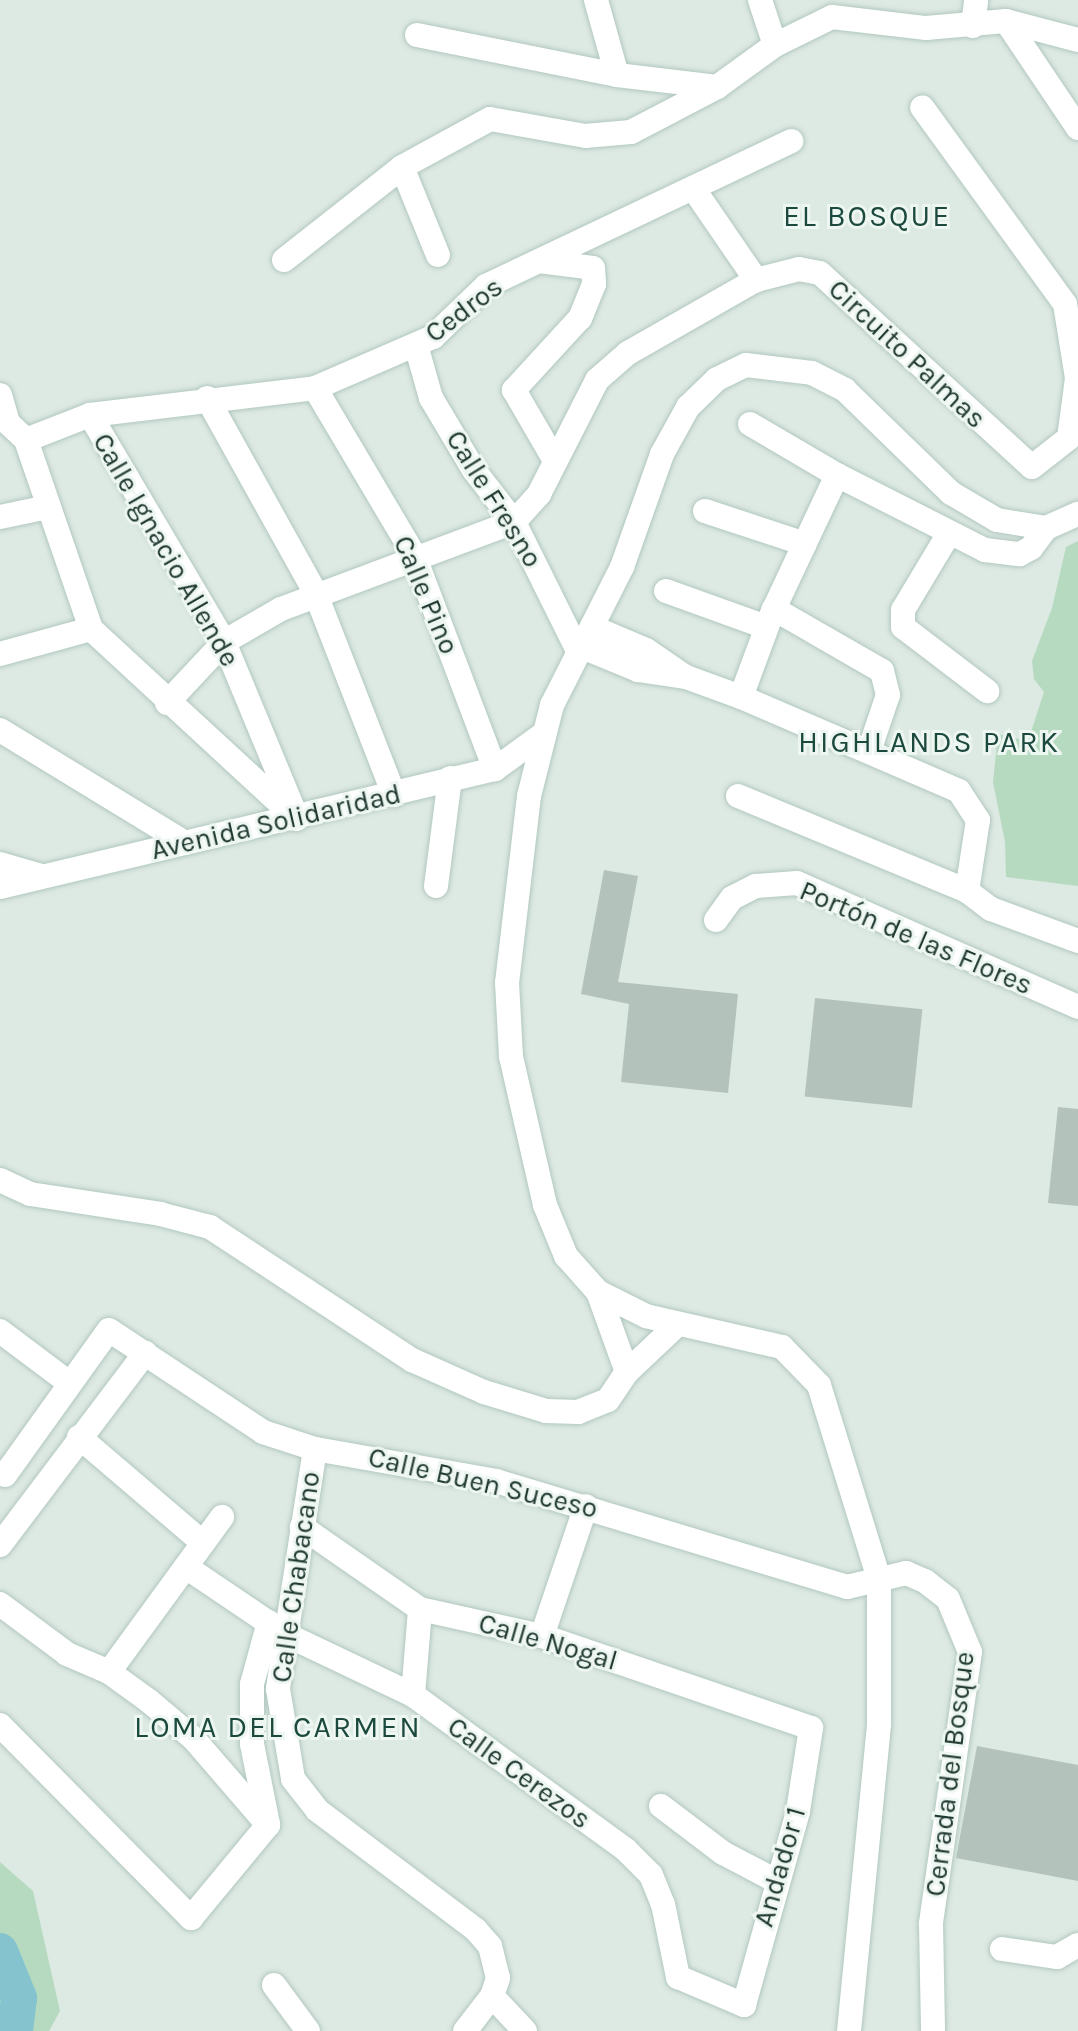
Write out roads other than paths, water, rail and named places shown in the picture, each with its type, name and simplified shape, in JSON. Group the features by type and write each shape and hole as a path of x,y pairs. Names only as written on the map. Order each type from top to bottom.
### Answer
{"street":[{"path":"596,0 617,75"},
{"path":"760,0 775,45"},
{"path":"973,26 976,0"},
{"path":"284,260 402,167 490,119 585,136 631,132 717,87 830,9 926,28 1006,21 1078,40"},
{"path":"1006,21 1078,128"},
{"path":"417,35 617,75 717,87"},
{"name":"Circuito Palmas","path":"514,522 539,494 554,459 597,380 628,353 756,280 799,269 820,273 1032,467 1069,438 1077,378 1065,304 922,107"},
{"name":"Cedros","path":"26,440 90,415 207,398 315,388 433,337 486,286 791,141"},
{"path":"402,167 438,255"},
{"path":"693,188 756,280"},
{"path":"539,261 593,268 594,284 580,318 514,390 554,459"},
{"name":"Calle Fresno","path":"416,345 431,398 474,470 514,522 584,642"},
{"path":"627,1372 598,1292 566,1256 545,1205 511,1056 507,983 529,796 542,735 622,567 662,454 688,407 717,379 746,365 812,373 845,390 951,493 997,520 1046,528"},
{"name":"Calle Pino","path":"315,388 414,555 495,769"},
{"path":"0,395 8,423 26,440 91,629 167,703 297,819"},
{"path":"207,398 315,592 394,795"},
{"name":"Calle Ignacio Allende","path":"90,415 224,642 297,819"},
{"path":"750,424 948,535 985,550 1020,554 1046,528 1078,514"},
{"path":"741,697 770,618 837,475"},
{"path":"0,517 48,507"},
{"path":"705,511 805,544"},
{"path":"167,703 224,642 315,592 514,522"},
{"path":"948,535 903,610 903,627 987,691"},
{"path":"666,591 770,618 882,671 888,695 869,751"},
{"path":"1,656 91,629"},
{"path":"584,642 638,670 686,677 741,697 959,791 971,803 978,820 967,891"},
{"path":"0,730 185,843"},
{"name":"Avenida Solidaridad","path":"0,887 297,819 495,769 542,735"},
{"path":"436,886 450,778"},
{"path":"738,796 967,891 991,909 1078,941"},
{"path":"0,864 43,877"},
{"name":"Portón de las Flores","path":"716,920 732,898 756,886 797,883 1078,1007"},
{"path":"0,1180 30,1194 160,1214 210,1227 412,1360 484,1392 546,1411 578,1412 608,1400 627,1372 678,1324"},
{"path":"598,1292 646,1316 782,1347 819,1385 879,1579 879,1723 849,2031"},
{"name":"Calle Buen Suceso","path":"68,1382 109,1330 263,1432 315,1449 496,1481 847,1587 879,1579"},
{"path":"0,1331 68,1382 2,1473 36,1494"},
{"path":"0,1545 145,1353"},
{"path":"79,1437 203,1543"},
{"name":"Calle Chabacano","path":"315,1449 302,1527 278,1629 278,1689 293,1779 317,1810 476,1930 496,1961 492,1996"},
{"path":"542,1636 586,1506"},
{"path":"109,1672 222,1517"},
{"name":"Calle Nogal","path":"302,1527 420,1609 542,1636 811,1728"},
{"name":"Calle Cerezos","path":"186,1567 278,1629 413,1695 626,1850 651,1875 678,1977 744,2005"},
{"name":"Cerrada del Bosque","path":"879,1579 906,1573 948,1599 970,1652 931,1924 933,2031"},
{"path":"0,1604 67,1654 109,1672 193,1738 268,1825"},
{"path":"413,1695 420,1609"},
{"path":"268,1825 252,1744 252,1684 278,1629"},
{"path":"0,1725 191,1918 268,1825"},
{"name":"Andador 1","path":"744,2005 776,1881 798,1811 811,1728"},
{"path":"661,1806 723,1853 776,1881"},
{"path":"1002,1949 1057,1957 1078,1945"},
{"path":"274,1985 298,2028"},
{"path":"465,2031 492,1996 525,2031"}],"waterway":[{"path":"0,1951 19,1998 15,2031"}],"district":[{"name":"EL BOSQUE","path":"867,216"},
{"name":"HIGHLANDS PARK","path":"929,742"},
{"name":"LOMA DEL CARMEN","path":"278,1727"}]}
